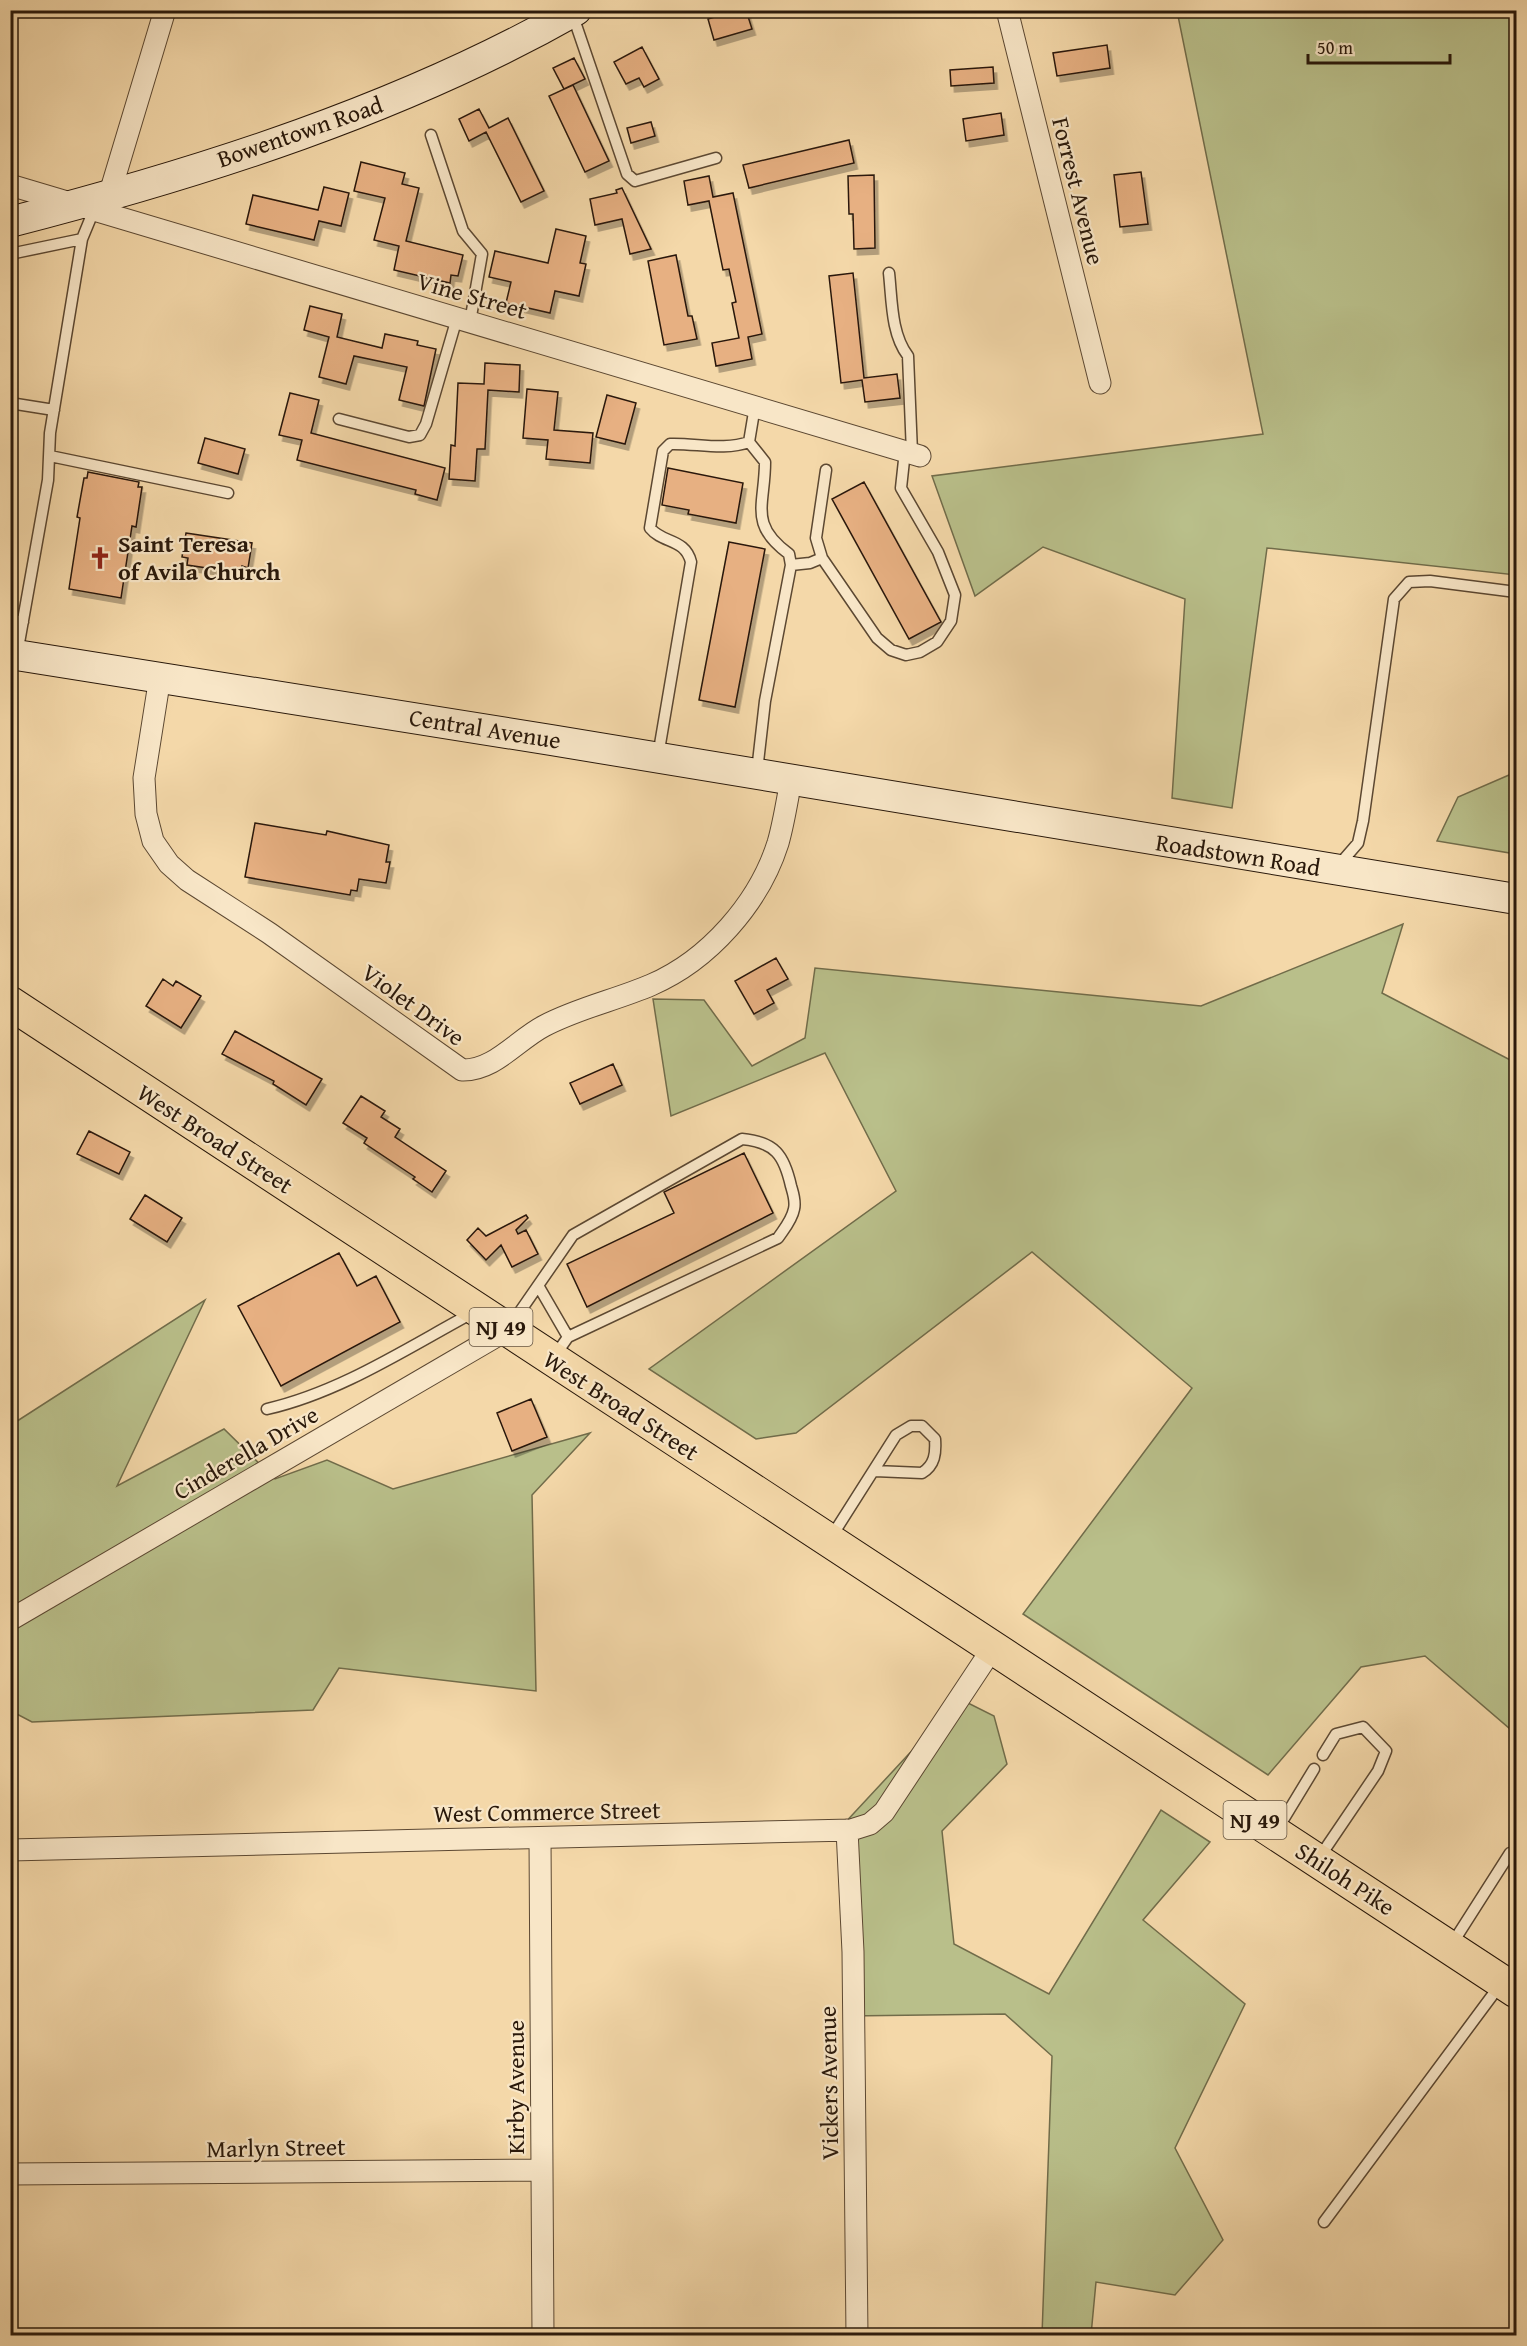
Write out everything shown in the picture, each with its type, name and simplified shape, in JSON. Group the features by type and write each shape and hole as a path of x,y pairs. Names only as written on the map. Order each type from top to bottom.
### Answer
{"highway":[{"name":"West Broad Street","path":"10,1003 507,1330 560,1348 829,1541 992,1649"},
{"name":"Shiloh Pike","path":"992,1649 1509,1987"}],"main road":[{"name":"Bowentown Road","path":"10,222 93,204 417,91 574,12"},
{"name":"Central Avenue","path":"14,654 959,808"},
{"name":"Roadstown Road","path":"959,808 1516,899"}],"street":[{"path":"93,204 165,10"},
{"name":"Forrest Avenue","path":"1006,10 1100,383"},
{"name":"Vine Street","path":"10,185 93,204 463,320 912,453"},
{"name":"Violet Drive","path":"160,677 144,778 146,813 153,841 169,864 187,880 269,933 462,1070 475,1071 486,1066 543,1026 651,985 674,972 715,942 734,921 767,869 777,844 791,780"},
{"name":"Cinderella Drive","path":"10,1620 507,1330"},
{"name":"West Commerce Street","path":"10,1850 847,1830 870,1824 884,1812 992,1649"},
{"name":"Vickers Avenue","path":"847,1830 853,1952 857,2336"},
{"name":"Kirby Avenue","path":"540,1838 543,2336"},
{"name":"Marlyn Street","path":"10,2174 542,2170"}],"lane":[{"path":"574,12 627,174 635,181 716,158"},
{"path":"339,419 409,437 420,435 463,320 482,254 463,231 431,135"},
{"path":"14,654 23,622 48,480 54,410 82,239 93,204"},
{"path":"10,254 82,239"},
{"path":"826,470 816,538 822,558 877,638 891,650 906,655 920,652 937,642 951,621 956,595 938,552 902,488 912,453 908,356 900,346 896,332 889,273"},
{"path":"10,402 54,410"},
{"path":"748,442 755,406"},
{"path":"748,442 765,462 760,516 766,532 789,554 791,565 765,701 756,774"},
{"path":"658,758 691,562 689,554 678,542 657,536 650,528 663,451 670,444 694,443 734,447 748,442"},
{"path":"50,456 228,493"},
{"path":"791,565 810,563 822,558"},
{"path":"1334,871 1358,843 1363,821 1394,599 1409,582 1430,581 1516,592"},
{"path":"10,620 23,622"},
{"path":"507,1330 573,1235 742,1139 762,1141 778,1153 786,1166 795,1207 792,1217 778,1238 560,1348 539,1287"},
{"path":"267,1410 299,1402 338,1385 477,1310"},
{"path":"829,1541 875,1471 887,1447 902,1430 922,1426 935,1439 936,1453 928,1469 922,1473 875,1471"},
{"path":"1318,1861 1378,1771 1386,1751 1363,1727 1336,1734 1323,1755"},
{"path":"1276,1833 1314,1769"},
{"path":"1450,1948 1510,1853"},
{"path":"1324,2222 1509,1987"}],"green space":[{"path":"1177,11 1516,11 1516,575 1267,548 1232,808 1172,798 1185,599 1043,547 975,596 932,476 1263,434"},
{"path":"1516,772 1516,854 1437,841 1458,797"},
{"path":"1403,924 1382,993 1516,1063 1516,1734 1425,1656 1361,1667 1268,1775 1023,1614 1192,1388 1032,1252 796,1433 756,1439 649,1369 896,1191 825,1053 671,1116 653,999 704,1000 752,1066 805,1038 815,968 1201,1006"},
{"path":"205,1300 117,1486 224,1429 275,1479 327,1460 393,1489 590,1433 532,1495 536,1691 339,1668 313,1710 32,1722 11,1711 11,1425"},
{"path":"960,1699 994,1716 1007,1764 942,1831 954,1944 1049,1994 1161,1810 1210,1842 1143,1920 1245,2004 1175,2148 1223,2240 1175,2295 1096,2282 1091,2335 1042,2335 1052,2056 1005,2014 847,2016 841,1827"}],"building":[{"path":"738,10 746,10 752,29 714,40 708,19"},
{"path":"1107,45 1110,68 1057,76 1053,53"},
{"path":"642,47 659,79 644,87 639,78 626,84 614,62"},
{"path":"574,58 585,79 564,89 553,68"},
{"path":"993,67 994,83 951,86 950,70"},
{"path":"573,85 609,161 585,172 549,96"},
{"path":"479,109 489,128 508,118 544,191 521,202 486,132 469,141 459,119"},
{"path":"1001,113 1004,135 966,141 963,119"},
{"path":"651,122 655,136 631,143 627,128"},
{"path":"849,140 854,163 749,188 743,165"},
{"path":"361,162 405,173 402,184 419,188 406,241 463,255 458,276 451,275 450,283 394,270 399,246 374,240 385,198 354,191"},
{"path":"1141,172 1148,224 1120,227 1114,175"},
{"path":"874,175 875,248 854,249 853,214 849,214 848,176"},
{"path":"709,176 713,197 733,193 762,334 748,337 752,359 716,366 712,343 739,338 732,303 736,302 729,269 723,270 709,201 688,205 684,181"},
{"path":"324,187 349,193 341,226 319,221 314,240 246,224 253,195 318,210"},
{"path":"622,188 651,249 630,254 622,219 595,225 590,199 617,193 616,190"},
{"path":"556,229 586,236 580,263 586,264 579,296 555,291 550,313 506,303 511,282 489,277 495,251 548,263"},
{"path":"676,255 688,316 692,316 697,339 664,345 648,261"},
{"path":"853,273 864,378 897,374 900,398 865,402 862,380 841,383 829,276"},
{"path":"310,306 342,314 337,337 382,348 385,334 418,341 417,345 436,349 424,406 399,400 407,367 354,356 346,384 319,377 329,337 304,330"},
{"path":"485,363 520,365 519,392 488,390 485,449 477,449 475,481 449,479 451,445 455,446 458,383 484,384"},
{"path":"527,389 558,392 554,430 593,433 590,463 546,459 548,440 523,438"},
{"path":"290,393 319,400 311,433 445,468 437,500 415,494 416,490 297,460 302,440 279,435"},
{"path":"607,395 636,403 625,444 596,437"},
{"path":"205,438 245,449 238,474 198,463"},
{"path":"668,468 743,483 736,523 688,514 689,510 662,505"},
{"name":"Saint Teresa of Avila Church","path":"88,472 139,482 138,487 142,487 136,527 132,526 121,598 69,589 80,518 77,517 84,478 87,478"},
{"path":"864,482 941,622 909,639 832,499"},
{"path":"186,533 252,543 248,568 242,566 241,573 187,565 188,558 182,557"},
{"path":"729,542 765,549 735,707 699,700"},
{"path":"255,823 326,835 327,831 389,845 386,862 390,862 386,883 359,879 357,891 351,890 350,895 245,877"},
{"path":"776,958 788,979 767,990 774,1003 754,1014 735,981"},
{"path":"163,979 173,986 176,981 201,996 181,1028 146,1006"},
{"path":"235,1031 322,1079 306,1105 273,1084 274,1081 222,1054"},
{"path":"613,1064 622,1085 580,1104 570,1083"},
{"path":"361,1096 385,1111 381,1117 400,1129 395,1137 446,1171 432,1192 413,1179 415,1177 364,1143 367,1138 343,1123"},
{"path":"89,1131 130,1152 119,1174 77,1154"},
{"path":"744,1153 773,1213 587,1307 567,1264 674,1213 664,1192"},
{"path":"145,1195 182,1218 167,1242 130,1219"},
{"path":"526,1215 528,1218 516,1230 518,1234 526,1230 538,1254 512,1267 501,1245 486,1260 467,1240 478,1228 486,1236"},
{"path":"339,1253 357,1286 376,1276 400,1322 281,1386 238,1306"},
{"path":"531,1399 547,1437 512,1451 497,1413"}],"place":[{"name":"Saint Teresa of Avila Church","path":"100,558"}]}
